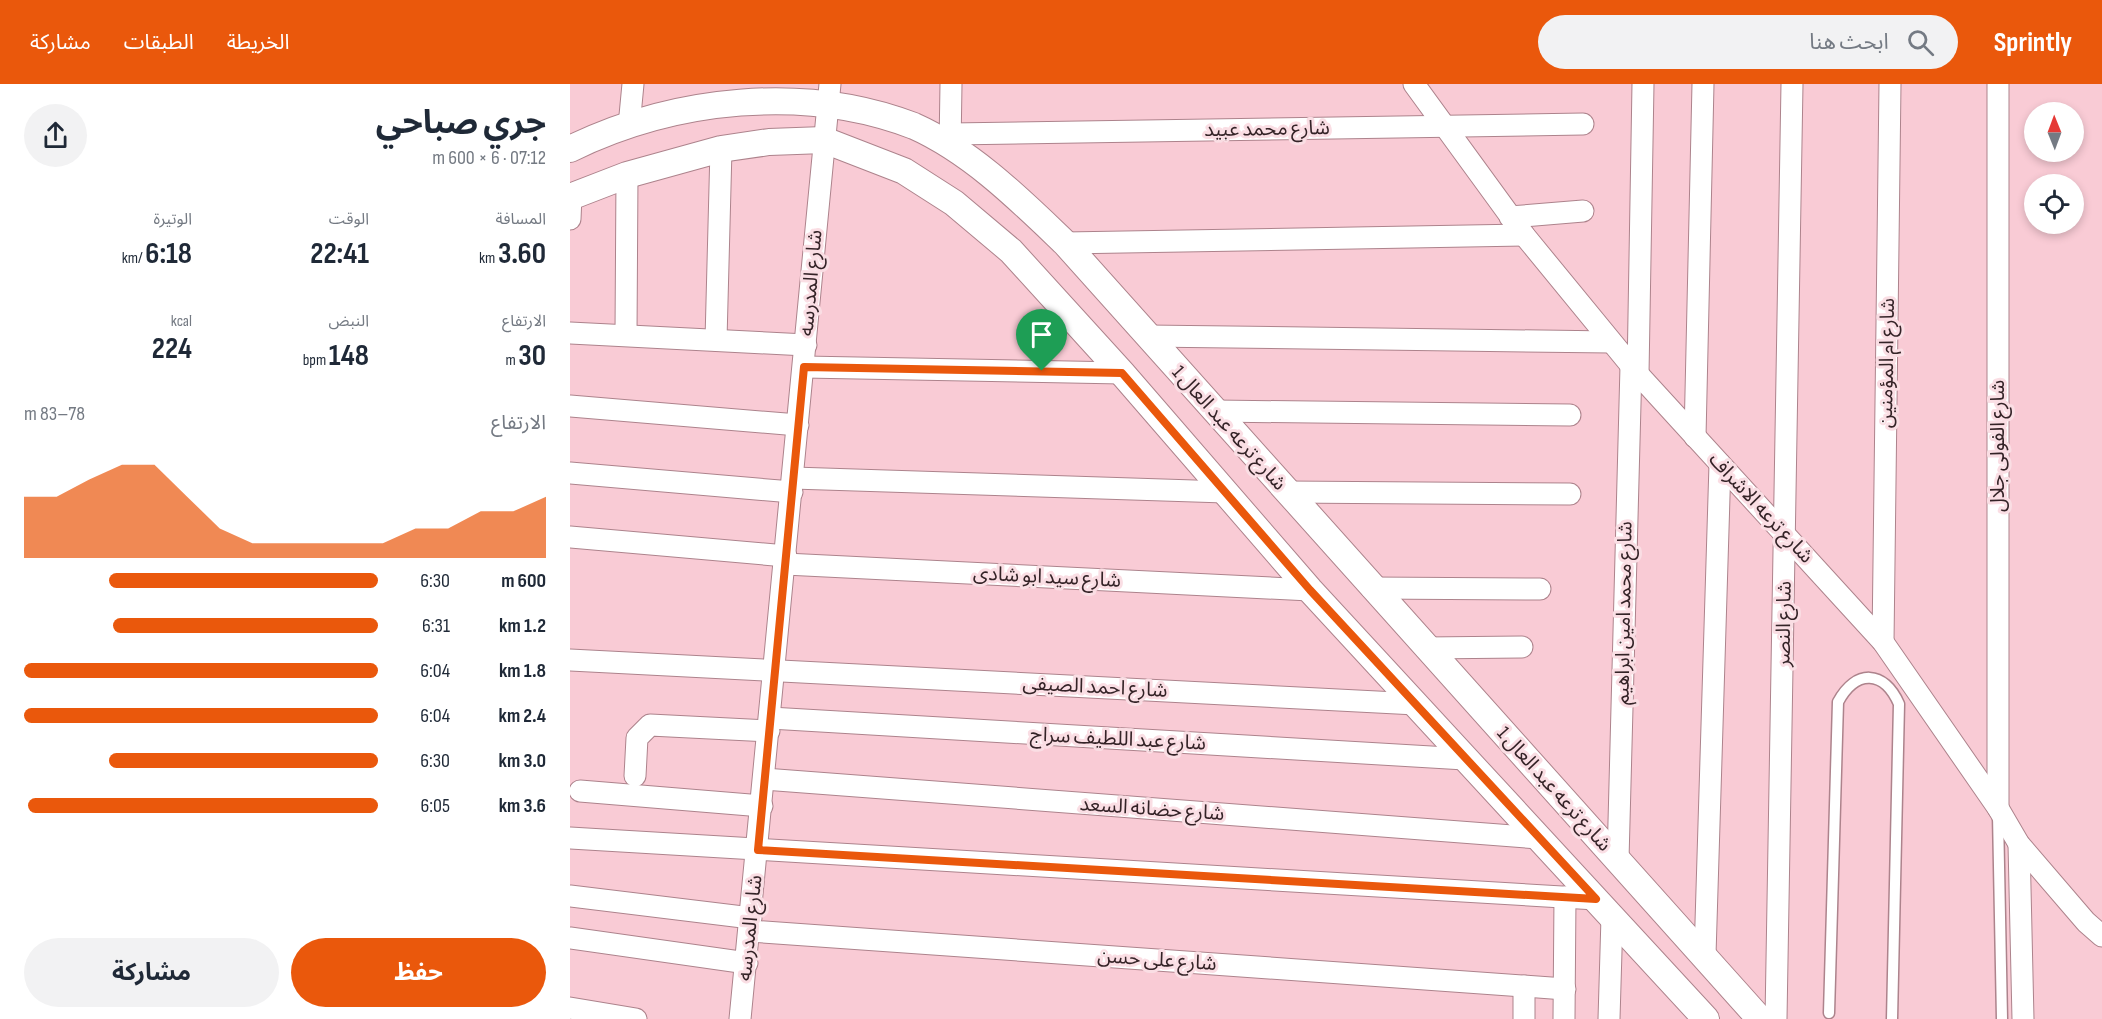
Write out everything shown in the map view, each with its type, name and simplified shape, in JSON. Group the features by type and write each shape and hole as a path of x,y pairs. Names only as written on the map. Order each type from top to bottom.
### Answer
{"street":[{"path":"628,126 633,84"},
{"path":"951,84 951,141"},
{"name":"شارع ترعه الاشراف","path":"1414,84 1442,126 1510,217 1634,370 1883,642 1998,808 2019,844 2086,922 2102,936"},
{"name":"شارع محمد امين ابراهيم","path":"1618,860 1643,84"},
{"path":"1695,437 1703,84"},
{"name":"شارع النصر","path":"1776,1019 1792,84"},
{"name":"شارع ام المؤمنين","path":"1883,642 1890,84"},
{"name":"شارع الفولى جلال","path":"1998,84 1998,808"},
{"name":"شارع ترعه عبد العال 1","path":"570,150 668,112 729,101 829,92 951,141 1065,243 1371,588 1705,955 1749,1015"},
{"name":"شارع المدرسه","path":"740,1019 751,925 829,92"},
{"name":"شارع محمد عبيد","path":"951,141 1583,124"},
{"path":"570,204 627,175 721,149 769,142 824,140 904,171 954,203 1011,251 1122,373 1310,590 1702,1017"},
{"path":"716,340 721,149"},
{"path":"626,335 627,175"},
{"path":"1510,217 1583,211"},
{"path":"1065,243 1524,235"},
{"path":"570,333 806,345"},
{"path":"1147,336 1611,342"},
{"path":"804,367 1122,373"},
{"path":"570,406 798,425"},
{"path":"1215,411 1570,415"},
{"path":"1705,955 1720,464"},
{"path":"570,473 792,485 1225,492"},
{"path":"1286,492 1570,495"},
{"name":"شارع سيد ابو شادى","path":"570,537 785,560 1310,590"},
{"path":"1371,588 1540,589"},
{"path":"1425,648 1522,647"},
{"name":"شارع احمد الصيفى","path":"570,660 1416,704"},
{"name":"شارع عبد اللطيف سراج","path":"635,776 637,738 650,725 770,724 1465,759"},
{"name":"شارع حضانه السعد","path":"764,779 1539,838"},
{"path":"580,791 762,806"},
{"path":"570,838 1565,897 1604,908"},
{"path":"2019,844 2023,1019"},
{"name":"شارع على حسن","path":"570,896 751,925 1565,989"},
{"path":"1564,1019 1565,897"},
{"path":"1604,908 1609,1019"},
{"path":"570,938 747,963"},
{"path":"1524,986 1524,1019"},
{"path":"570,1008 636,1019"}],"lane":[{"path":"1829,1013 1838,702 1846,687 1861,678 1878,679 1892,689 1899,704 1892,1019"},
{"path":"1998,808 2002,1019"}],"route":[{"path":"804,367 1042,371 1122,373 1310,590 1596,899 758,850 804,367"}]}
